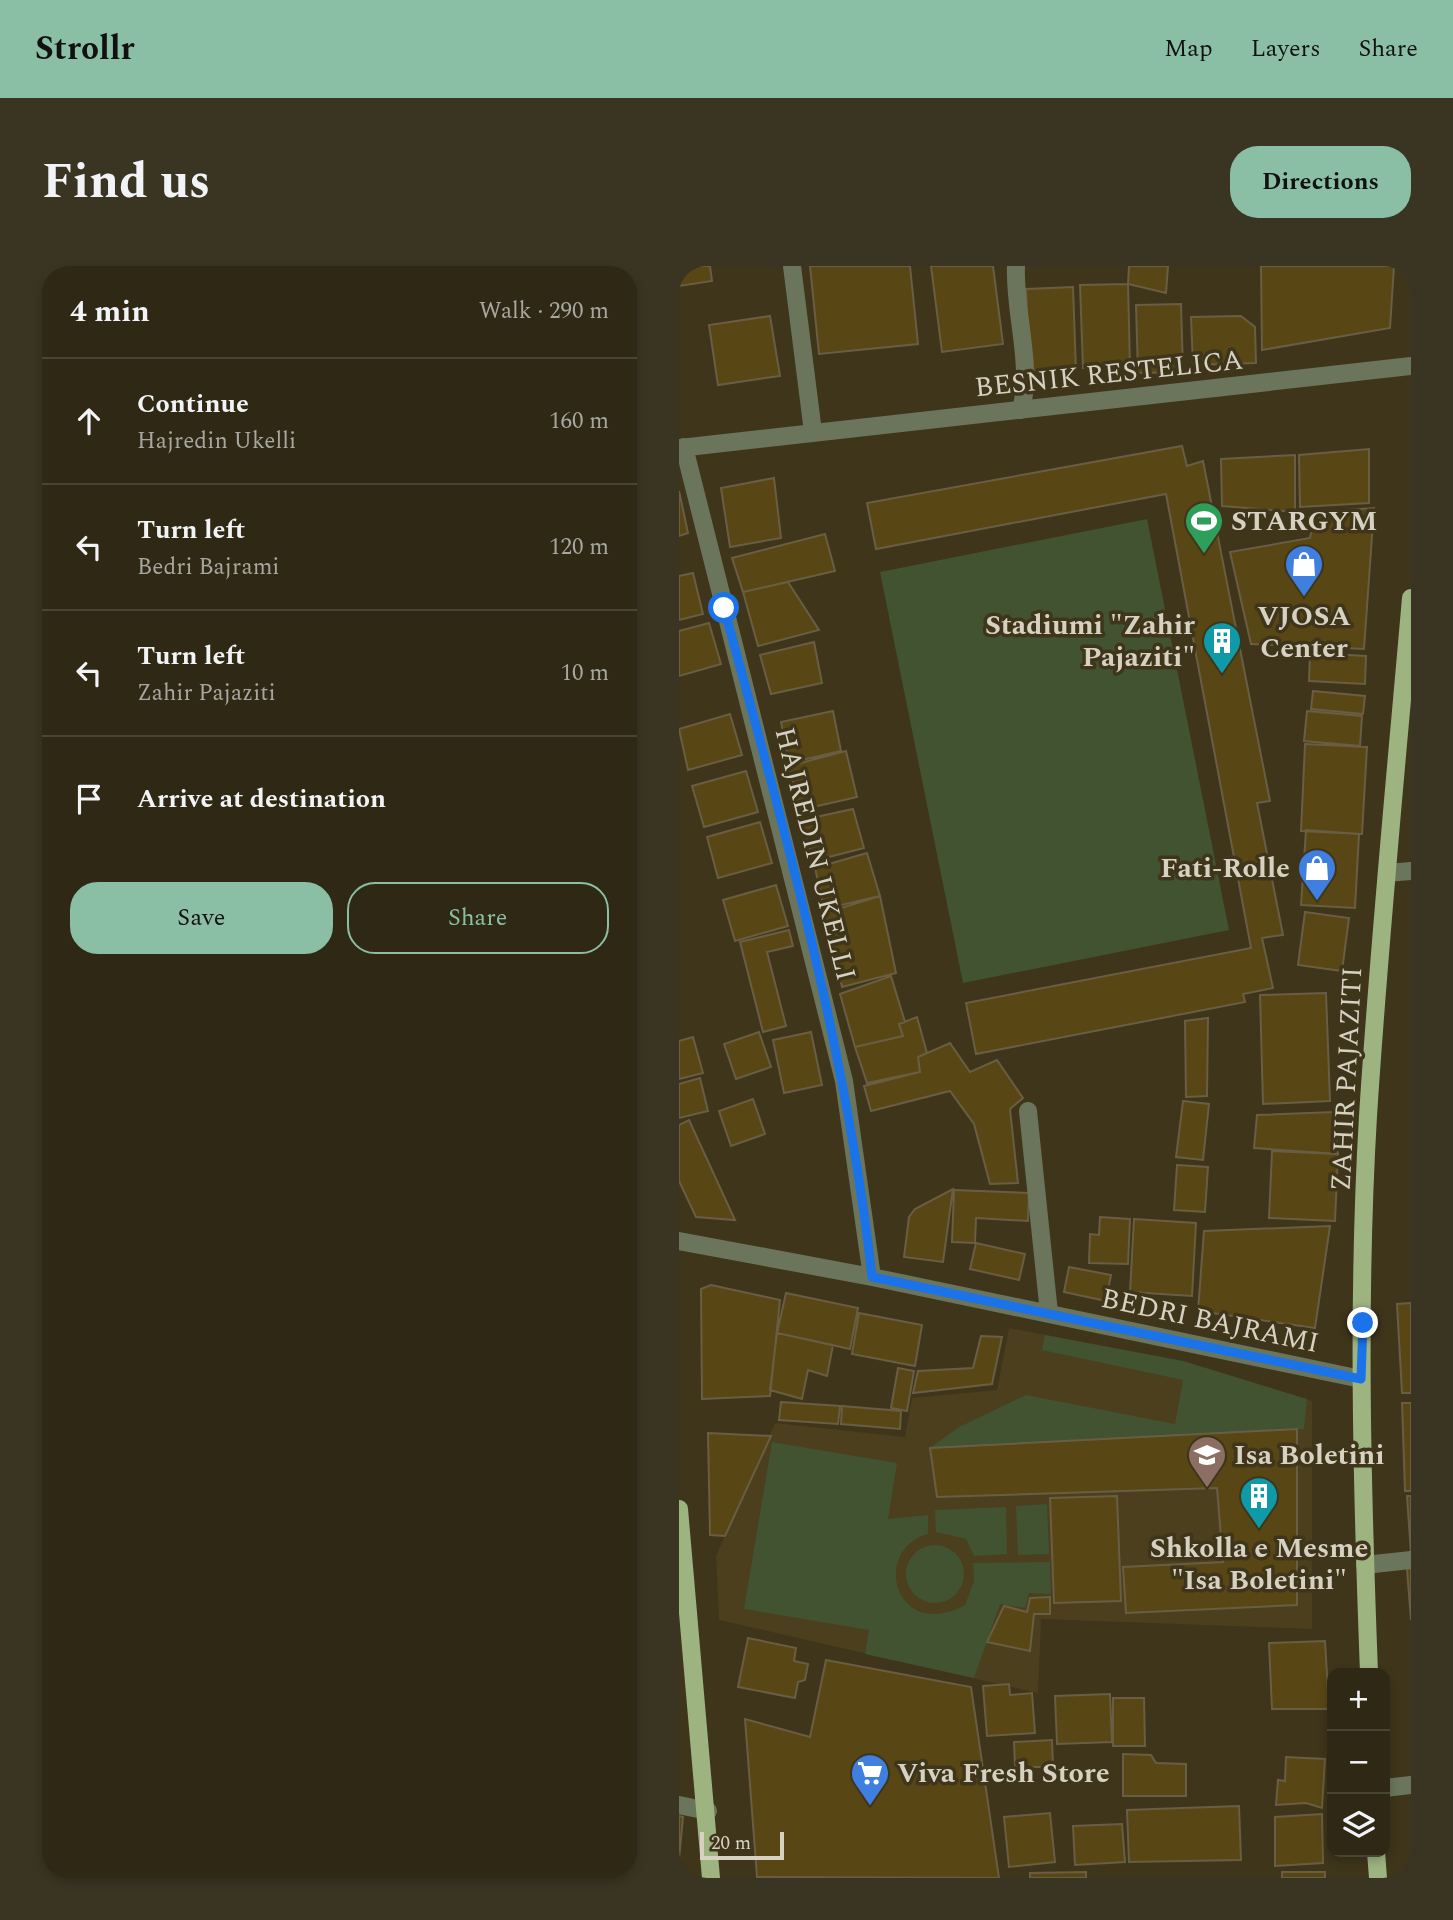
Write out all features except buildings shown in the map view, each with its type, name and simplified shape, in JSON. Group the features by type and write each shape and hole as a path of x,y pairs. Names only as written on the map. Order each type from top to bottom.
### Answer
{"main road":[{"name":"ZAHIR PAJAZITI","path":"1369,1668 1361,1379 1368,1119 1411,598"},
{"path":"679,1509 708,1811 711,1878"},
{"path":"1376,1857 1378,1878"}],"street":[{"path":"792,266 813,432"},
{"path":"1016,266 1015,297 1026,390 1021,410"},
{"name":"BESNIK RESTELICA","path":"682,447 1411,366"},
{"name":"HAJREDIN UKELLI","path":"682,447 844,1081 872,1277"},
{"path":"1387,873 1411,871"},
{"path":"1028,1111 1049,1313"},
{"name":"BEDRI BAJRAMI","path":"679,1241 872,1277 1361,1379"},
{"path":"1365,1565 1411,1560"},
{"path":"1390,1787 1411,1785"},
{"path":"679,1805 708,1811"}],"shaded area":[{"path":"1009,1328 1183,1361 1312,1401 1312,1629 1041,1619 1038,1693 719,1620 716,1556 775,1423 905,1437 912,1398 997,1390"}],"green space":[{"path":"1147,519 1229,930 963,983 880,572"},
{"path":"1045,1335 1183,1361 1307,1399 1304,1429 930,1448 959,1427 1026,1395 1175,1424 1183,1380 1042,1350"},
{"path":"772,1442 897,1463 888,1519 928,1515 928,1534 910,1543 900,1557 896,1573 899,1589 907,1603 921,1612 941,1613 965,1605 974,1581 973,1563 1050,1562 1051,1594 1029,1593 1025,1608 1000,1604 974,1678 865,1654 869,1630 744,1609"},
{"path":"1047,1504 1049,1554 1018,1555 1016,1506"},
{"path":"1006,1507 1007,1554 974,1556 966,1539 936,1532 935,1510"},
{"path":"929,1545 941,1545 956,1553 964,1568 964,1580 956,1595 941,1603 929,1603 914,1595 906,1580 906,1568 914,1553"}],"place":[{"name":"STARGYM","path":"1204,555"},
{"name":"VJOSA Center","path":"1304,598"},
{"name":"Stadiumi \"Zahir Pajaziti\"","path":"1222,675"},
{"name":"Fati-Rolle","path":"1317,902"},
{"name":"Isa Boletini","path":"1207,1489"},
{"name":"Shkolla e Mesme \"Isa Boletini\"","path":"1259,1530"},
{"name":"Viva Fresh Store","path":"870,1807"}],"route":[{"path":"724,608 766,762 844,1081 872,1277 1361,1379 1363,1323"}]}
